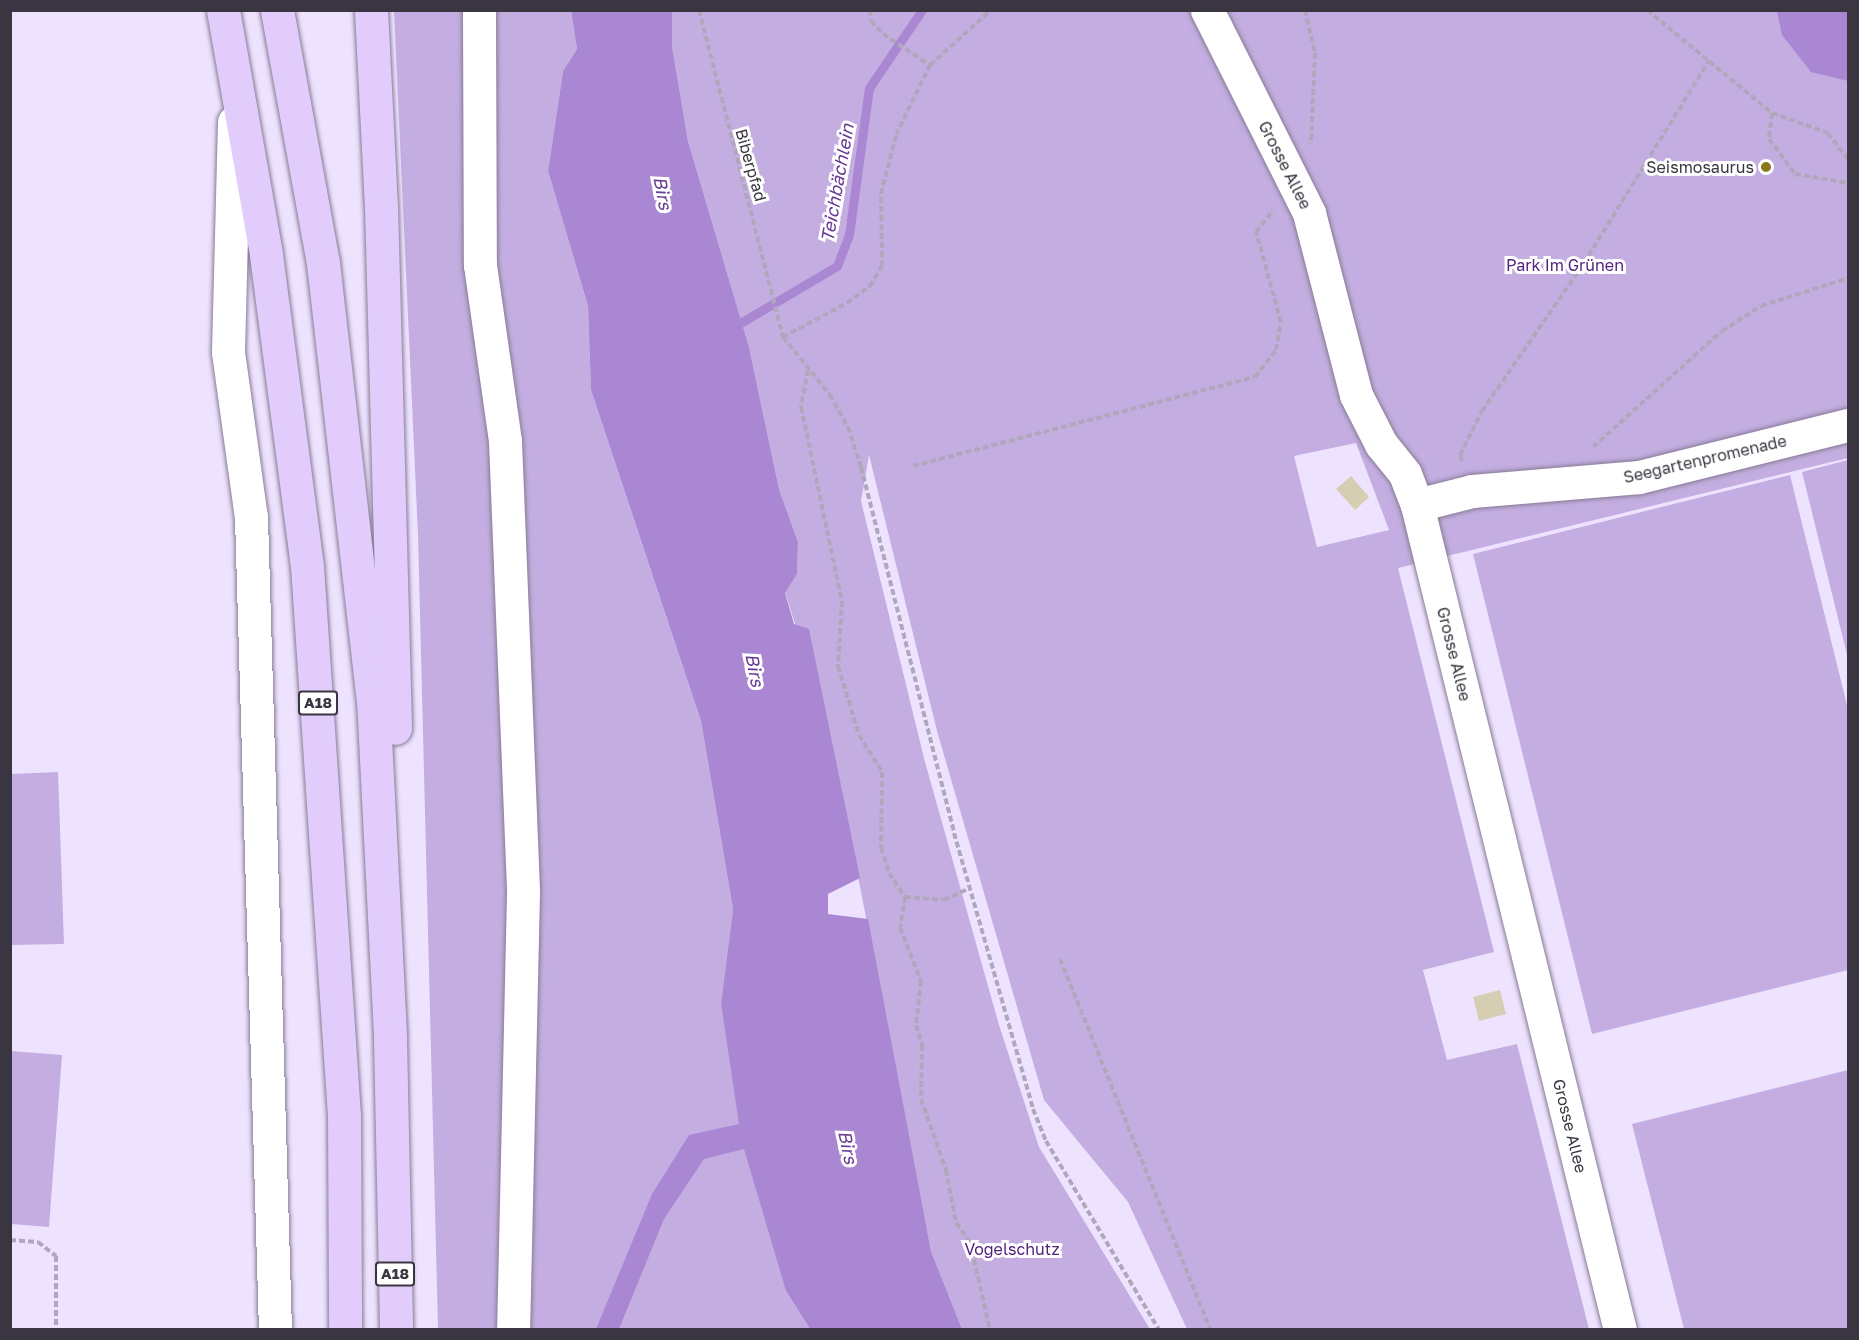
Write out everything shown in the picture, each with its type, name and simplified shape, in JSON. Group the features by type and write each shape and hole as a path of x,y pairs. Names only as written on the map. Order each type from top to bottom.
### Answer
{"highway":[{"path":"213,10 235,82"},
{"name":"A18","path":"223,10 266,255 307,566 344,1116 345,1329"},
{"name":"A18","path":"277,10 323,263 371,677 390,1016 396,1329"},
{"path":"371,10 393,569 397,897 394,1218"}],"lane":[{"path":"479,10 480,266 505,441 523,893 513,1329"},
{"name":"Grosse Allee","path":"1207,10 1221,32 1309,213 1356,395 1381,444 1405,474 1417,505 1620,1329"},
{"path":"235,82 228,352 251,517 275,1329"},
{"name":"Seegartenpromenade","path":"1417,505 1472,491 1639,477 1848,425"}],"path":[{"name":"Biberpfad","path":"699,10 773,288 779,326 783,337 848,427 861,467 970,888 1046,1141 1160,1329"},
{"path":"870,10 871,21 883,34 930,65"},
{"path":"783,337 847,303 870,286 882,266 881,194 896,135 930,65 991,10"},
{"path":"1305,10 1315,52 1311,152"},
{"path":"1647,10 1772,113 1828,134 1848,160"},
{"path":"1472,491 1460,455 1482,411 1584,263 1709,61"},
{"path":"1772,113 1769,139 1795,174 1848,183"},
{"path":"913,466 1255,377 1276,350 1281,322 1256,232 1269,211 1302,199"},
{"path":"1562,484 1573,466 1722,331 1761,306 1848,278"},
{"path":"808,369 801,407 842,601 838,666 859,735 882,772 881,848 889,873 905,897 900,928 921,981 916,1025 922,1045 921,1099 946,1170 957,1223 970,1242 990,1329"},
{"path":"905,897 944,900 970,888"},
{"path":"1060,959 1212,1329"},
{"path":"10,1240 38,1242 56,1256 56,1329"}],"green space":[{"path":"394,11 571,11 577,49 563,71 548,171 588,306 591,390 701,721 733,909 721,1003 786,1291 810,1329 438,1329 418,535"},
{"path":"672,11 1848,11 1848,458 1398,568 1494,952 1423,970 1447,1060 1517,1044 1589,1329 1187,1329 1128,1202 1044,1100 937,731 869,455 861,501 925,762 999,1025 1039,1147 1150,1329 962,1329 931,1251 831,738 785,592 797,574 798,542 779,489 749,347 688,141 672,46","holes":["1356,443 1389,530 1317,547 1294,456"]},
{"path":"1848,460 1848,659 1802,472"},
{"path":"1790,475 1848,709 1848,970 1592,1034 1473,554"},
{"path":"58,772 64,944 11,945 11,774"},
{"path":"11,1051 62,1055 49,1227 11,1224"},
{"path":"1848,1070 1848,1329 1684,1329 1632,1124"}],"water":[{"name":"Birs","path":"571,11 672,11 672,46 688,141 749,347 779,489 798,542 797,574 785,593 794,624 809,629 860,878 828,894 828,914 868,919 931,1251 962,1329 810,1329 786,1291 744,1149 704,1159 664,1219 619,1329 596,1329 652,1194 689,1135 739,1124 721,1003 733,909 701,721 591,390 588,306 548,171 563,71 577,49"},
{"path":"1777,11 1848,11 1848,81 1811,72 1782,35"}],"building":[{"path":"1351,476 1369,497 1355,510 1336,489"},
{"path":"1500,990 1506,1014 1479,1021 1473,997"}],"waterway":[{"name":"Teichbächlein","path":"742,322 837,266 849,235 869,88 922,10"}],"place":[{"name":"Seismosaurus","path":"1766,167"}],"park label":[{"name":"Park Im Grünen","path":"1565,265"},
{"name":"Vogelschutz","path":"1012,1249"}]}
